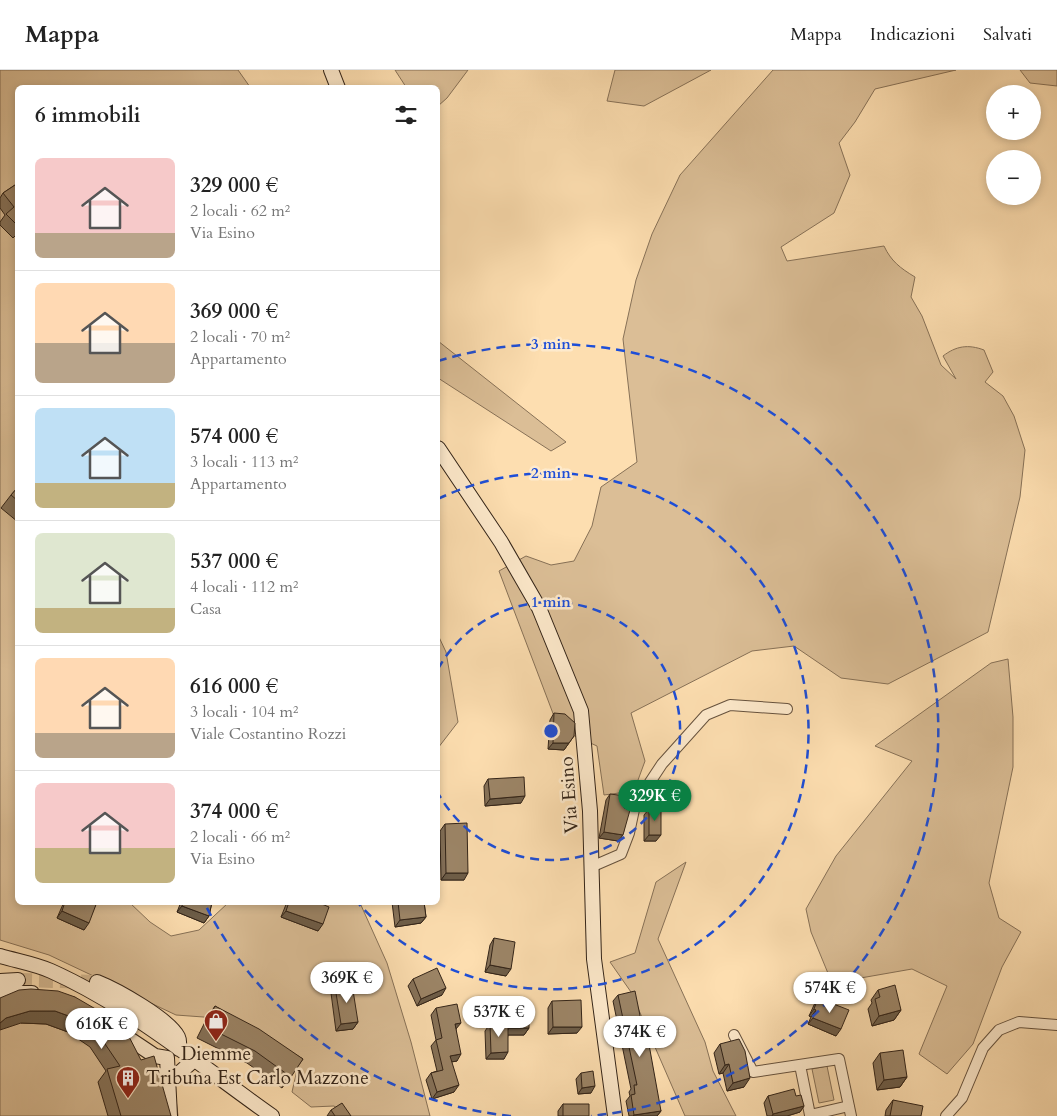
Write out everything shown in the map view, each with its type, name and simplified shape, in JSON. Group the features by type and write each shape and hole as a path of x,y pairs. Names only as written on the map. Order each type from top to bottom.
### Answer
{"street":[{"path":"331,70 337,85"},
{"name":"Via Esino","path":"440,451 501,542 539,608 581,711 590,811 594,959 615,1116"},
{"path":"592,867 621,854 629,833 635,805 662,764 706,715 730,705 787,709"},
{"path":"0,956 49,970 93,992 179,1049 272,1116"},
{"path":"0,981 18,980"},
{"path":"97,982 136,1003 172,1029 179,1039 179,1049"},
{"path":"0,994 44,994"},
{"path":"946,1116 962,1098 983,1048 998,1030 1019,1022 1057,1026"},
{"path":"105,1024 154,1056 167,1058 179,1049"},
{"path":"734,1035 753,1072 839,1059 850,1111 810,1115 800,1065"},
{"path":"167,1058 170,1081 170,1116"},
{"path":"170,1081 194,1060"}],"shaded area":[{"path":"0,70 238,70 249,85 15,85 15,905 132,905 150,922 171,936 199,930 226,905 361,905 387,963 411,1042 430,1116 348,1116 334,1106 311,1107 292,1092 297,1070 262,1035 217,1018 176,1015 49,955 0,940"},
{"path":"395,70 468,70 440,104 440,85 405,85"},
{"path":"615,70 711,70 644,106 607,101"},
{"path":"773,70 956,70 875,89 855,122 839,143 850,175 834,213 781,247 787,261 884,246 896,264 915,277 911,297 922,316 941,365 956,379 943,356 962,347 984,350 993,372 985,382 1003,396 1014,416 1025,450 1020,497 988,632 888,684 841,678 794,646 752,651 631,713 645,761 634,791 604,795 597,746 566,732 557,724 499,571 526,556 551,565 574,561 592,526 601,487 637,462 623,339 636,280 652,234 680,175"},
{"path":"1020,70 1057,70 1057,86 1030,83"},
{"path":"440,343 566,442 551,451 440,379"},
{"path":"440,639 446,652 458,722 440,745"},
{"path":"1008,659 1013,717 1013,767 989,883 999,918 1021,932 1002,967 973,1044 947,1074 919,1054 947,986 912,969 832,983 811,932 806,909 836,856 912,761 875,746 991,663"},
{"path":"686,862 658,939 705,1042 713,1071 736,1116 685,1116 631,992 610,962 635,953 656,882"},
{"path":"33,1000 161,1093 176,1099 178,1116 0,1116 0,1004"},
{"path":"827,1066 834,1100 819,1103 812,1069"}],"building":[{"path":"15,185 15,223 6,214 14,207 3,193"},
{"path":"15,490 15,498 11,495"},
{"path":"554,713 565,714 575,723 574,736 569,743 553,743"},
{"path":"524,777 525,796 490,799 488,779"},
{"path":"610,794 626,796 624,808 630,810 623,835 604,832"},
{"path":"649,809 661,809 661,835 649,835"},
{"path":"467,823 468,873 446,873 445,824"},
{"path":"64,905 96,905 89,923 62,911"},
{"path":"182,905 211,905 209,916"},
{"path":"288,905 324,905 329,907 323,924 286,911"},
{"path":"398,905 424,905 426,917 400,920"},
{"path":"494,938 515,942 511,969 490,965"},
{"path":"437,968 446,988 421,999 413,979"},
{"path":"352,984 358,1022 341,1024 335,987"},
{"path":"895,985 901,1010 879,1016 875,999 880,997 878,990"},
{"path":"19,990 58,991 75,997 123,1025 141,1060 154,1056 171,1116 121,1116 107,1069 120,1066 99,1035 77,1019 55,1011 30,1011 6,1018 0,1023 0,998"},
{"path":"635,991 645,1040 648,1039 661,1111 634,1115 631,1095 635,1094 634,1085 637,1085 618,995"},
{"path":"818,998 849,1010 841,1029 813,1018"},
{"path":"581,1000 582,1027 553,1027 552,1001"},
{"path":"457,1004 461,1023 455,1024 461,1054 450,1056 459,1085 437,1092 431,1073 443,1070 436,1040 442,1038 436,1008"},
{"path":"215,1006 259,1029 303,1059 291,1077 255,1051 205,1026"},
{"path":"509,1008 529,1008 529,1028 509,1028"},
{"path":"490,1024 508,1024 508,1052 491,1053"},
{"path":"739,1039 745,1051 750,1078 733,1083 729,1064 725,1065 720,1044"},
{"path":"903,1050 907,1077 884,1080 880,1053"},
{"path":"593,1071 595,1086 582,1088 581,1073"},
{"path":"794,1089 796,1096 801,1095 804,1106 773,1114 768,1096"},
{"path":"893,1100 923,1106 921,1116 890,1116"},
{"path":"342,1103 351,1116 335,1116 331,1110"},
{"path":"563,1104 589,1104 589,1116 563,1116"}],"tunnel":[{"path":"18,980 97,982"}],"place":[{"name":"Diemme","path":"216,1042"},
{"name":"Tribuna Est Carlo Mazzone","path":"128,1099"}]}
